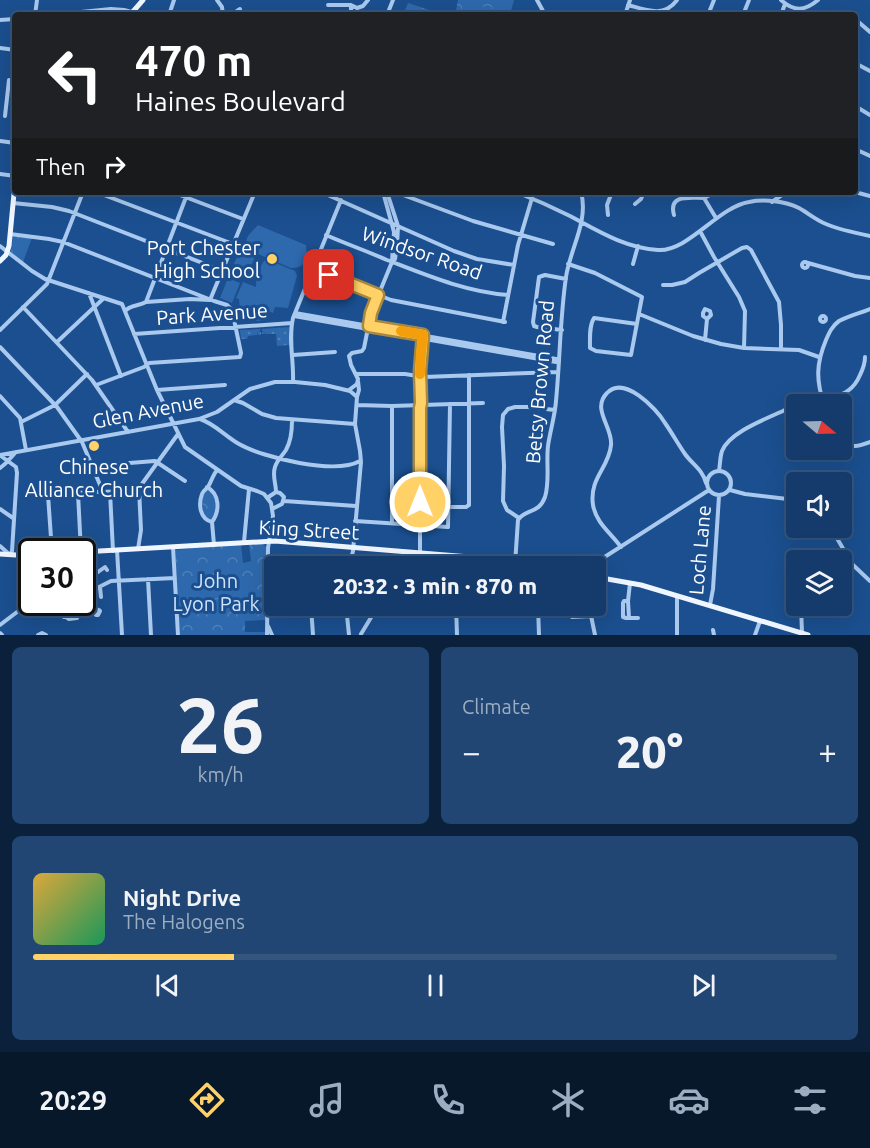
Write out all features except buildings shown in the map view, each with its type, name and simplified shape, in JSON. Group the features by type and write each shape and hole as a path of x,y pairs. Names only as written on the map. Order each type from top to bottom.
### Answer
{"main road":[{"path":"131,12 141,0"},
{"path":"0,261 7,251 14,195"},
{"name":"King Street","path":"96,551 268,541 455,556"},
{"path":"0,554 18,555"},
{"path":"606,578 630,582 805,634"}],"street":[{"path":"328,5 351,5 357,8 368,0"},
{"path":"629,2 655,12 670,8 677,0"},
{"path":"783,2 795,8 808,8 818,0"},
{"path":"351,5 351,12"},
{"path":"78,12 105,9 124,12"},
{"path":"236,12 240,9"},
{"path":"858,22 870,32"},
{"path":"5,116 9,80"},
{"path":"7,98 12,99"},
{"path":"0,330 47,284 82,195"},
{"path":"104,195 233,244"},
{"path":"180,195 243,219"},
{"path":"210,300 253,195"},
{"path":"328,195 430,242 469,257 514,265"},
{"path":"351,556 361,460 355,424 360,387 349,356 363,350 371,313 396,254 398,239 386,195"},
{"path":"403,195 462,217 553,244"},
{"path":"524,195 617,241 659,250 678,245 732,208 746,202 756,201 792,205 825,224 870,236"},
{"name":"Betsy Brown Road","path":"519,518 537,508 545,497 566,279 568,264 581,223 582,195"},
{"path":"608,215 607,205 611,195"},
{"path":"635,204 643,195"},
{"path":"674,216 674,204 679,199 704,198 710,195"},
{"path":"772,202 782,195"},
{"path":"146,302 186,197"},
{"path":"313,269 393,301 504,322 514,265 532,198"},
{"path":"704,198 716,218"},
{"path":"292,382 294,367 291,331 294,315 341,200"},
{"path":"13,203 57,208 74,213 223,271"},
{"path":"700,231 745,311 744,348"},
{"path":"10,234 49,238 63,242 231,308 241,352 238,358 147,365 96,386"},
{"name":"Windsor Road","path":"326,235 450,283 508,295"},
{"path":"0,246 32,271 49,280 132,307"},
{"path":"633,264 638,246"},
{"path":"663,285 685,282 747,247 751,250 779,302 782,349"},
{"path":"808,263 870,278"},
{"path":"568,264 595,273 642,297 639,314 631,355 596,351 590,348 593,319 637,324"},
{"path":"562,330 533,325 539,277 545,275 566,279"},
{"path":"88,293 121,376"},
{"path":"190,299 195,293"},
{"path":"57,342 104,298"},
{"path":"125,311 146,302 210,300"},
{"path":"121,303 157,390 178,434 188,449 241,486 260,492 267,498 272,509 273,521 268,541 268,556"},
{"path":"23,307 87,374 128,432"},
{"path":"821,394 818,382 819,357 833,327 841,320 870,309"},
{"path":"639,314 705,340 744,348 799,350 819,357"},
{"path":"294,315 559,361"},
{"path":"705,340 707,319"},
{"path":"826,321 833,327"},
{"name":"Park Avenue","path":"134,334 292,323"},
{"path":"420,553 420,360 423,337"},
{"path":"0,347 55,405 80,440 103,492"},
{"path":"292,355 335,352"},
{"path":"843,394 853,388 858,381 865,357"},
{"path":"356,374 420,376 558,372"},
{"path":"21,422 55,405 87,374"},
{"path":"449,507 469,505 469,375"},
{"path":"357,398 348,391 358,381"},
{"name":"Glen Avenue","path":"0,455 200,419 226,407 242,393 267,384 292,382 325,385 348,391"},
{"path":"157,390 225,385"},
{"path":"621,547 602,526 593,502 595,482 611,447 611,435 601,408 606,393 615,388 622,388 632,391 643,399 661,417 691,462 702,471 712,473 719,471 729,476 730,490 726,494 714,495 709,490 702,471"},
{"path":"242,393 243,403"},
{"path":"0,396 21,422 26,450"},
{"path":"234,400 262,414 276,418 355,424"},
{"path":"357,405 483,403"},
{"path":"355,520 448,527 450,404"},
{"path":"392,406 392,523"},
{"path":"516,556 519,518 507,510 503,501 502,418 507,409 515,407 555,410"},
{"path":"719,471 722,451 731,439 786,410"},
{"path":"211,423 212,415"},
{"path":"200,419 211,423 237,443 279,459 311,465 352,465 361,460"},
{"path":"276,492 274,470 290,442 292,421"},
{"path":"137,549 141,530 139,488 178,434"},
{"path":"852,446 857,447 870,442"},
{"path":"0,468 16,452"},
{"path":"0,455 16,470 10,555 0,546"},
{"path":"92,466 152,460 185,481"},
{"path":"352,465 360,470"},
{"path":"212,522 203,517 201,496 217,470"},
{"path":"706,483 712,473"},
{"path":"207,488 214,492 217,500 217,512 212,522 214,545"},
{"path":"244,542 249,489"},
{"path":"606,556 709,490"},
{"path":"730,490 786,500"},
{"path":"51,538 49,494 51,492 139,491"},
{"path":"78,492 81,538"},
{"path":"110,492 122,635"},
{"path":"267,498 276,492"},
{"path":"276,492 282,495 284,501"},
{"name":"Loch Lane","path":"710,606 719,496"},
{"path":"272,509 284,501 356,506"},
{"path":"0,509 14,519"},
{"path":"837,538 852,564 870,581"},
{"path":"172,547 178,635"},
{"path":"96,574 105,567 107,570"},
{"path":"96,589 108,582 175,578"},
{"path":"148,579 151,635"},
{"path":"630,582 629,618 638,618"},
{"path":"100,587 102,597"},
{"path":"677,596 677,635"},
{"path":"0,625 18,611"},
{"path":"66,616 69,619 77,618"},
{"path":"267,635 268,616"},
{"path":"312,616 313,635"},
{"path":"347,616 349,635"},
{"path":"361,634 372,616"},
{"path":"456,616 457,635"},
{"path":"538,616 539,635"},
{"path":"572,617 591,616 595,635"},
{"path":"802,616 805,634"},
{"path":"755,635 760,621"},
{"path":"268,625 272,635"}],"green space":[{"path":"458,0 514,0 511,12 456,12"},
{"path":"464,0 480,0 478,10 492,7 490,12 462,12"},
{"path":"501,0 513,0 510,12 498,12"},
{"path":"408,3 436,12 404,12"},
{"path":"258,225 306,245 306,258 303,264 297,268 291,268 251,251 247,239"},
{"path":"13,236 32,238 23,262 11,252"},
{"path":"242,251 255,257 251,266 246,269 234,264 239,252"},
{"path":"266,259 295,271 297,276 288,308 275,307 273,313 264,309 265,320 257,321 242,317 239,299 236,298 243,282 256,287 258,272"},
{"path":"228,278 240,283 232,303 220,298"},
{"path":"289,327 289,345 277,346 276,334 264,332 265,334 262,334 264,331 262,329"},
{"path":"261,329 259,332 261,335 258,335 258,332 257,335 241,339 240,330"},
{"path":"209,489 216,503 212,520 204,516 202,505 202,498"},
{"name":"John Lyon Park","path":"241,544 243,563 251,561 249,544 263,544 266,547 264,616 266,620 245,621 245,632 266,632 268,635 180,635 175,550"}],"slow traffic":[{"path":"401,331 423,335 420,374"}],"place":[{"name":"Port Chester High School","path":"272,259"},
{"name":"Chinese Alliance Church","path":"94,446"}],"route":[{"path":"329,275 378,295 369,326 423,335 420,371 420,502"}]}
